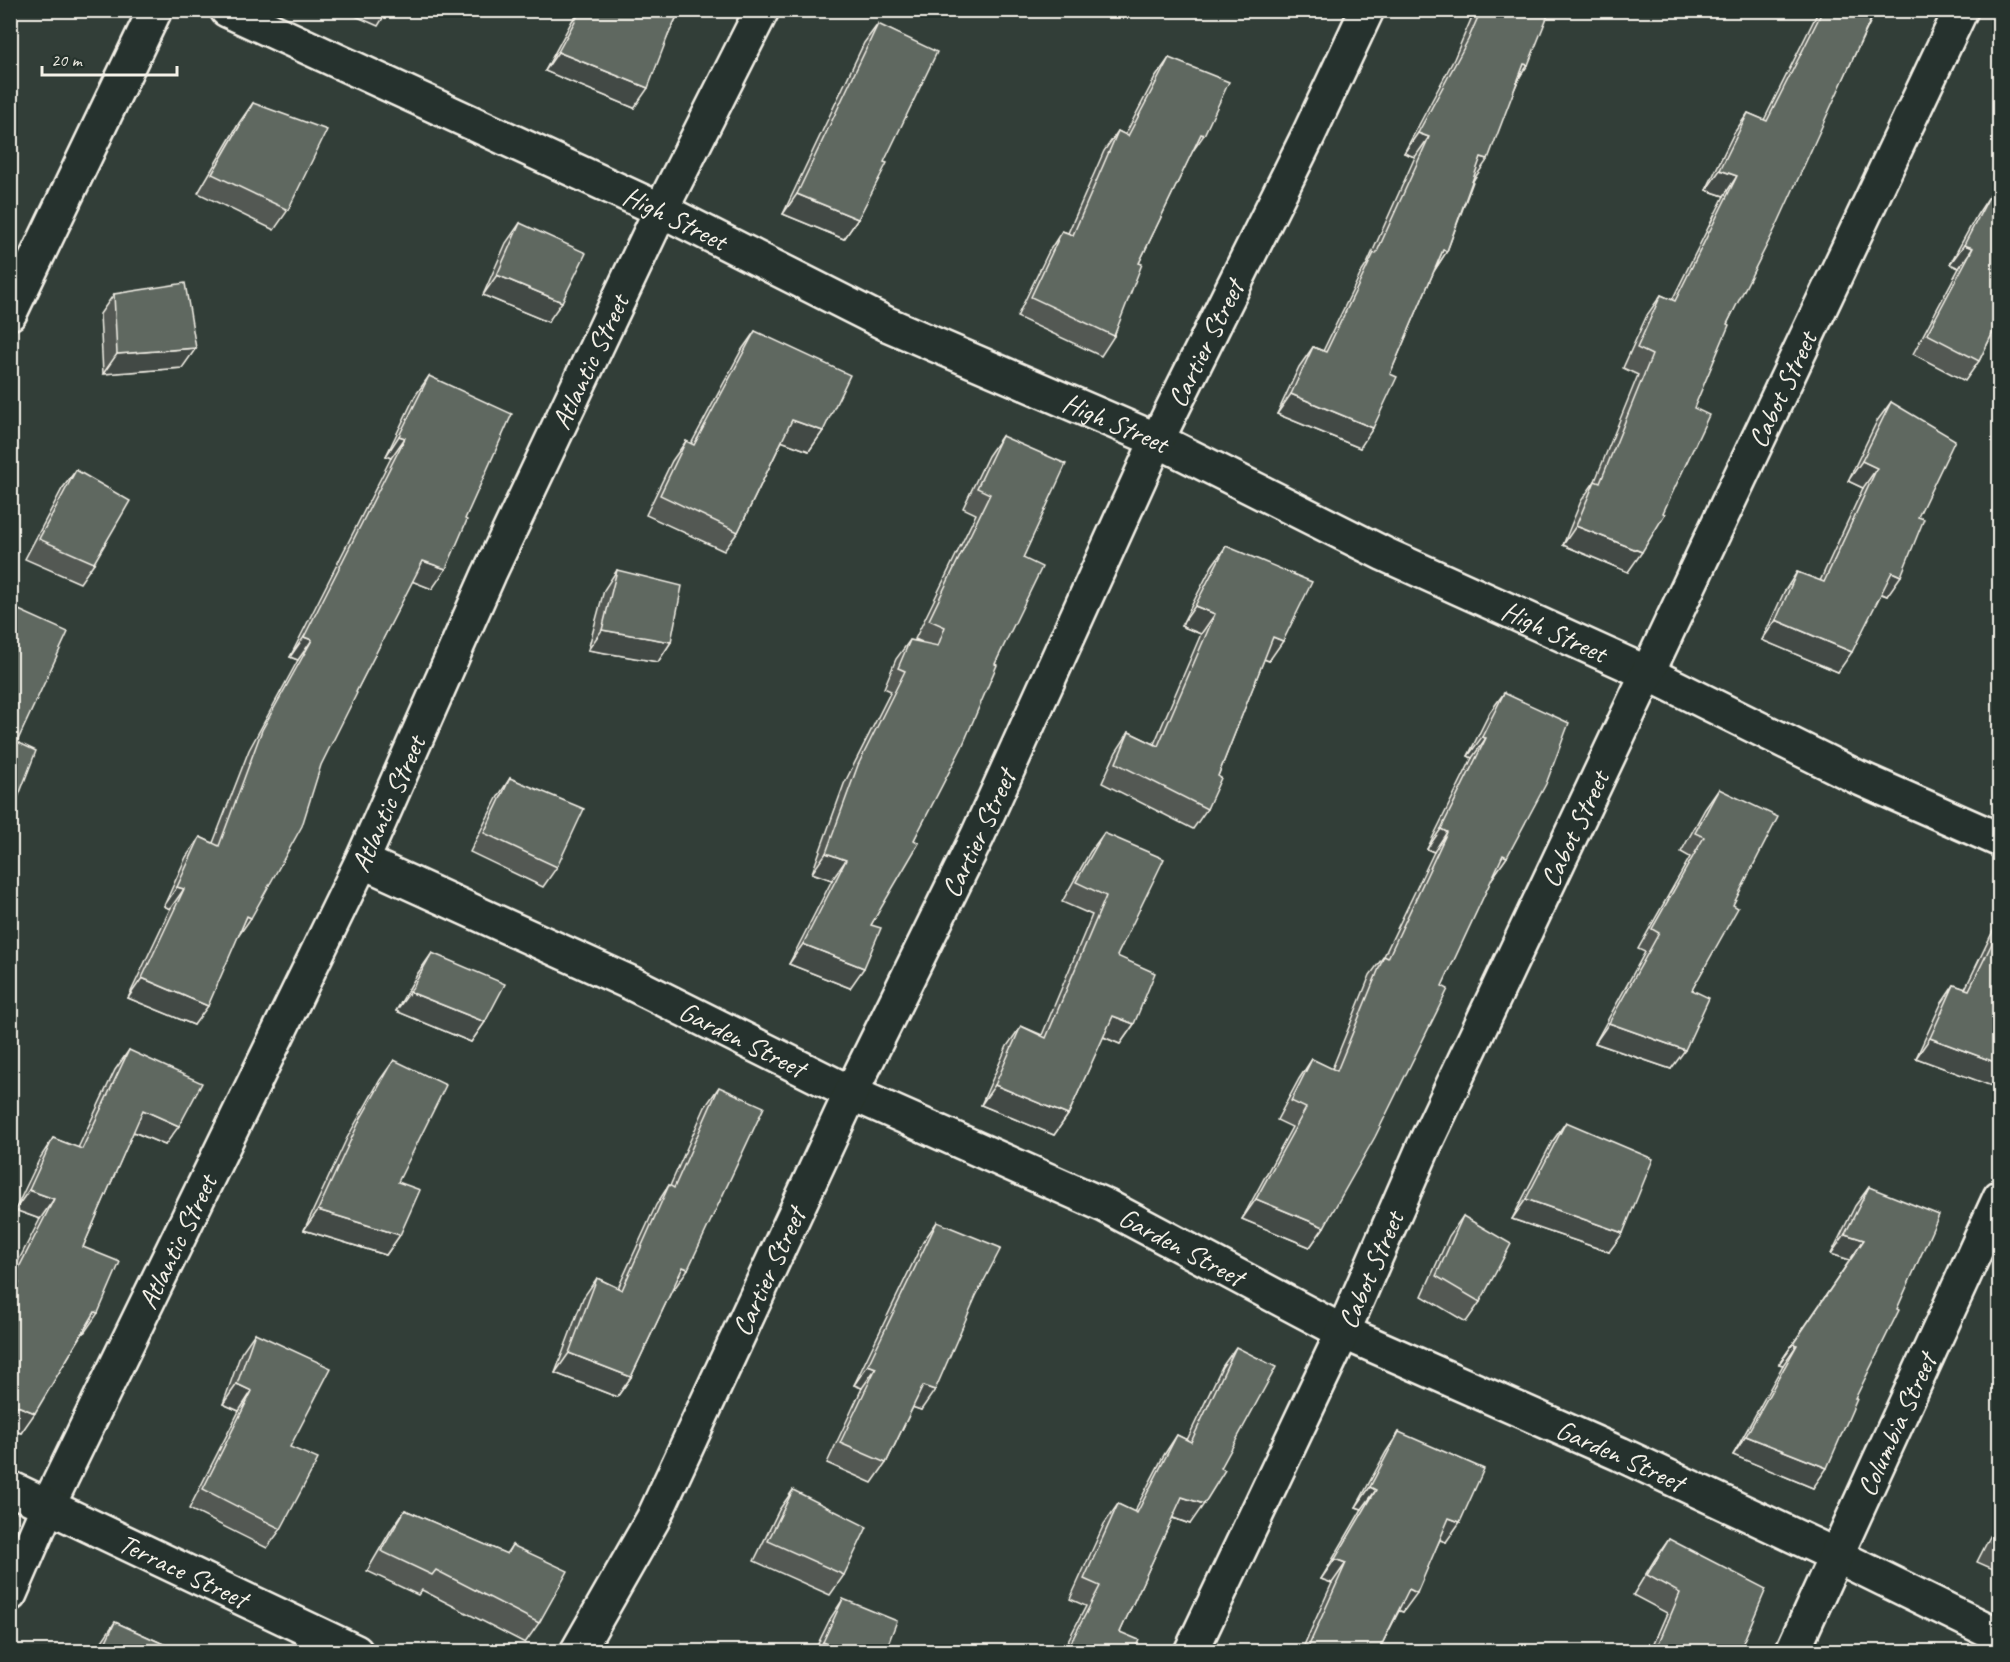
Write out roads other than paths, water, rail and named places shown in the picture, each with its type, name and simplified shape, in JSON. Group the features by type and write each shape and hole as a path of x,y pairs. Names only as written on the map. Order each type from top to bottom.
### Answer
{"street":[{"path":"10,313 155,10"},
{"name":"High Street","path":"227,10 661,210 887,324 1156,441 1383,555 1647,673 1857,777 2000,840"},
{"name":"Atlantic Street","path":"10,1594 48,1506 362,861 489,574 661,210 762,10"},
{"name":"Cartier Street","path":"577,1652 653,1519 851,1093 978,835 1156,441 1308,136 1367,10"},
{"name":"Cabot Street","path":"1191,1652 1343,1332 1424,1146 1961,10"},
{"name":"Garden Street","path":"362,861 633,984 851,1093 1106,1206 1343,1332 1620,1454 2000,1636"},
{"name":"Columbia Street","path":"1792,1652 2000,1197"},
{"name":"Terrace Street","path":"10,1488 356,1652"}]}
